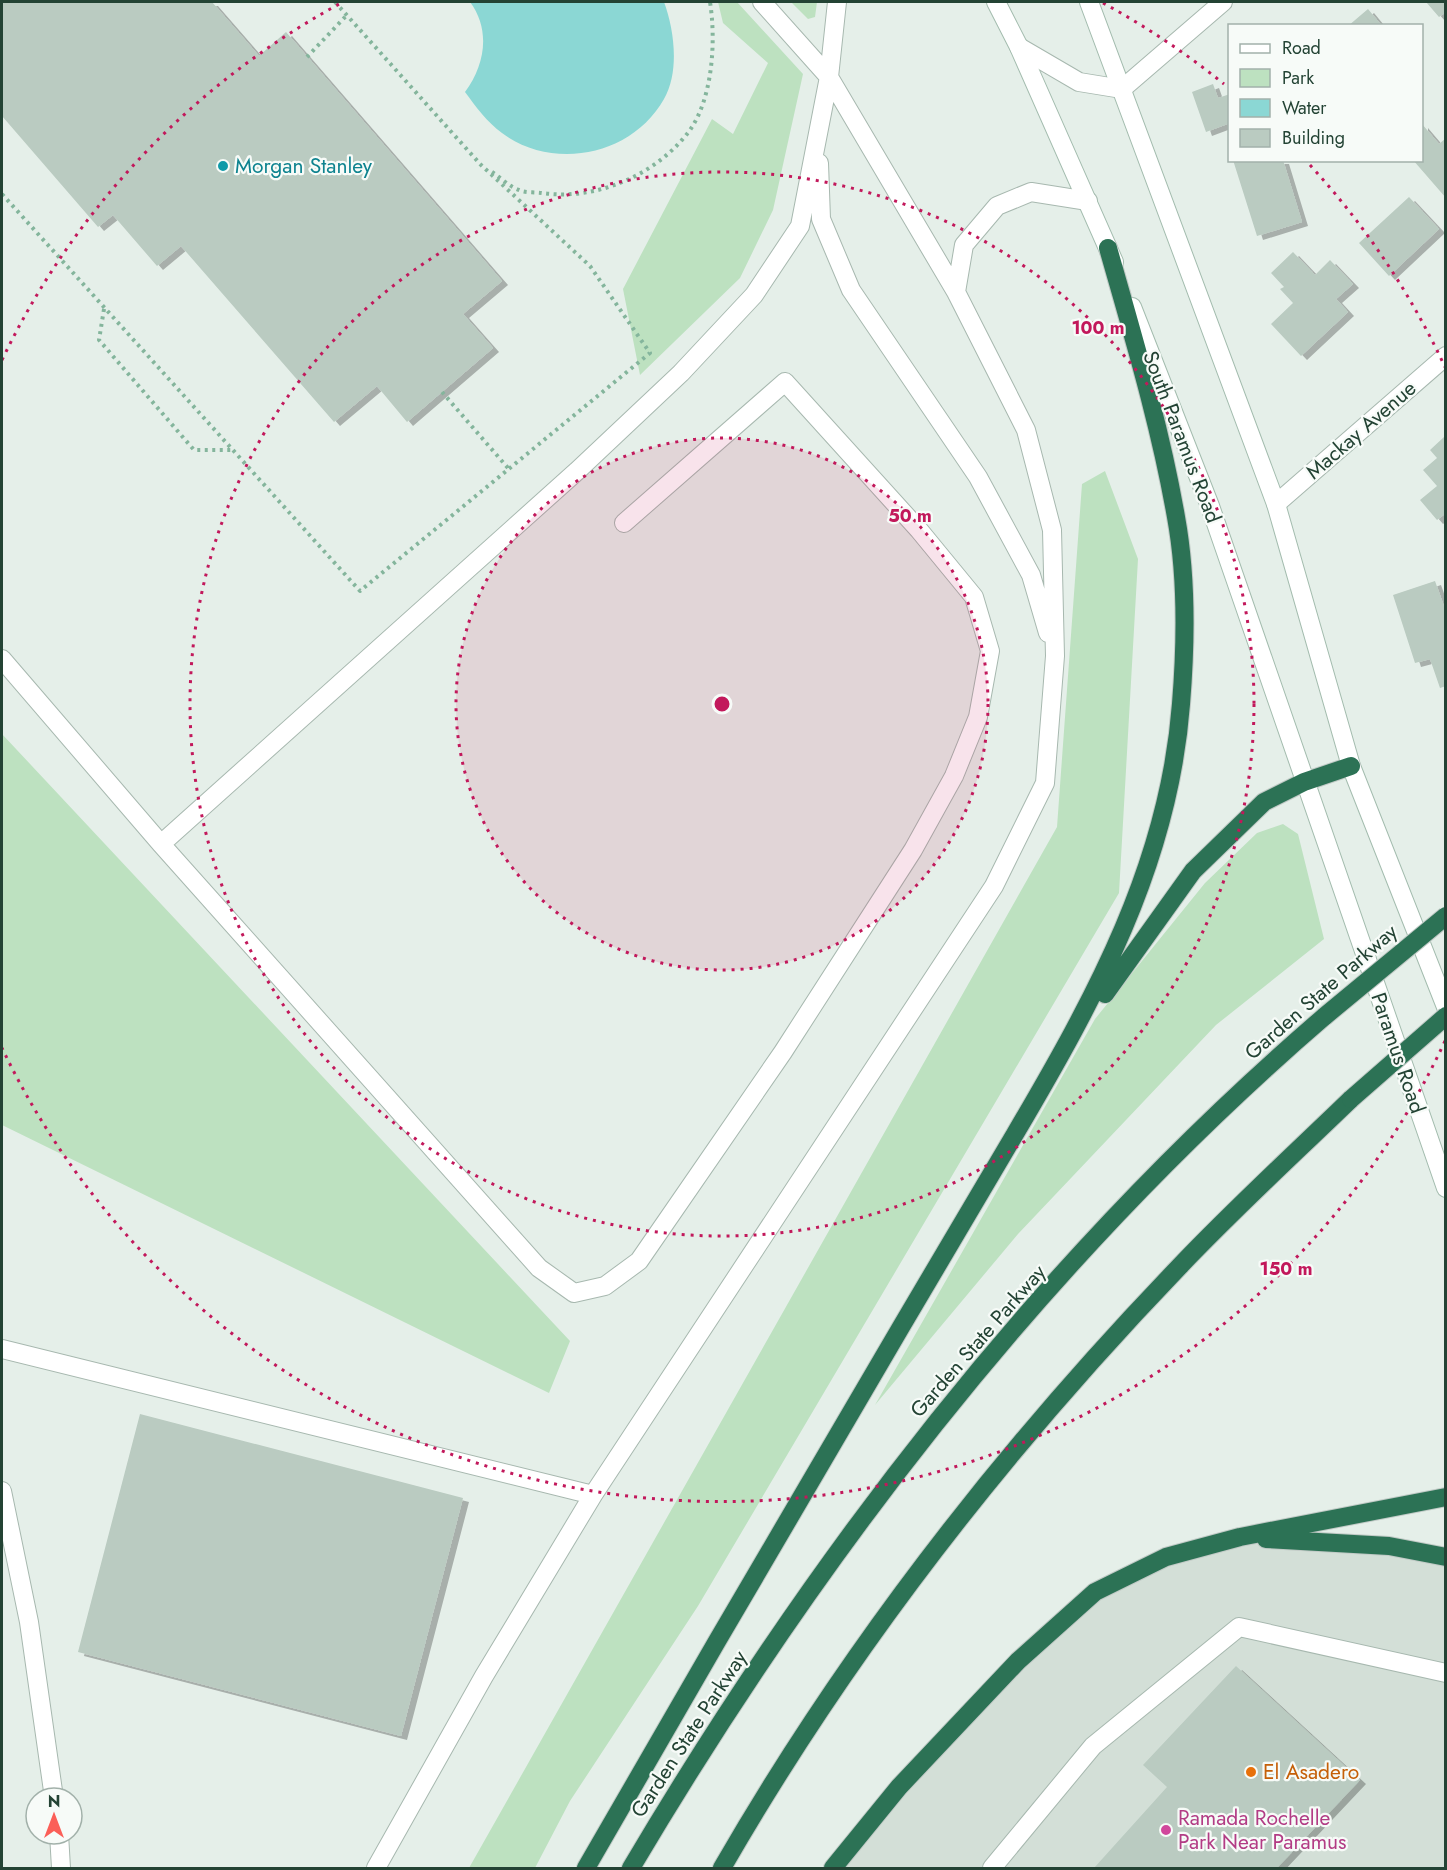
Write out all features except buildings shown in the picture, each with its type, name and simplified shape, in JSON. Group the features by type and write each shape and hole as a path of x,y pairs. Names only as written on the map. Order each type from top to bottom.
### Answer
{"highway":[{"path":"586,1869 750,1584 1053,1069 1102,980 1139,894 1168,798 1181,707 1185,616 1177,520 1149,392 1108,248"},
{"path":"1053,1069 1193,872 1264,802 1304,782 1351,766"},
{"name":"Garden State Parkway","path":"631,1869 671,1801 769,1652 874,1501 987,1361 1121,1212 1272,1061 1446,916"},
{"path":"722,1869 827,1700 936,1551 1048,1412 1179,1267 1351,1099 1446,1016"},
{"path":"833,1869 899,1787 970,1711 1018,1661 1095,1592 1166,1557 1240,1537 1446,1497"},
{"path":"1240,1537 1389,1546 1446,1557"}],"main road":[{"path":"375,1869 484,1676 593,1495 994,886 1045,783 1055,656 1052,530 1026,429 956,292 829,77 762,2"},
{"path":"161,844 577,471 681,373 754,295 800,226 829,77 837,2"},
{"name":"South Paramus Road","path":"996,2 1019,47 1108,248 1210,506 1304,782"},
{"path":"1089,2 1276,504 1351,766 1446,1007"},
{"path":"1019,47 1079,82 1122,89 1223,2"},
{"path":"818,131 821,219 851,290 978,477 1031,575 1055,656"},
{"path":"956,292 963,244 997,206 1031,192 1088,201"},
{"name":"Mackay Avenue","path":"1276,504 1446,356"},
{"path":"2,659 161,844 539,1269 574,1293 605,1286 639,1261 783,1052 913,850 954,776 978,717 990,651 974,597 919,530 785,382 624,523"},
{"name":"Paramus Road","path":"1304,782 1446,1188"},
{"path":"2,1349 593,1495"},
{"path":"2,1491 29,1622 52,1786"},
{"path":"992,1869 1094,1746 1239,1626 1446,1673"},
{"path":"60,1846 61,1869"}],"path":[{"path":"2,194 360,591 650,353 590,266 480,164 335,2"},
{"path":"480,164 519,190 562,196 607,188 635,176 668,154 690,129 702,107 710,70 712,37 710,2"},
{"path":"307,57 347,15"},
{"path":"104,308 99,340 194,450 232,450"},
{"path":"442,392 508,468"}],"shaded area":[{"path":"1240,1537 1445,1559 1445,1868 833,1868 1095,1592"}],"green space":[{"path":"718,2 737,2 803,74 773,210 740,278 640,375 623,289 712,119 733,134 768,63 723,23"},
{"path":"791,2 817,2 815,17 808,19"},
{"path":"1105,471 1138,559 1119,893 698,1606 570,1801 535,1868 469,1868 1057,827 1082,484"},
{"path":"2,734 570,1341 549,1393 2,1125"},
{"path":"1283,824 1298,834 1324,939 1216,1025 1018,1234 875,1405 1095,1019 1205,883 1257,833"}],"water":[{"path":"470,2 664,2 673,37 674,63 669,88 664,99 650,118 632,134 612,145 590,152 567,154 544,152 522,145 491,124 465,92 477,70 483,47 481,24"}],"place":[{"name":"Morgan Stanley","path":"223,166"},
{"name":"El Asadero","path":"1251,1772"},
{"name":"Ramada Rochelle Park Near Paramus","path":"1166,1830"}]}
